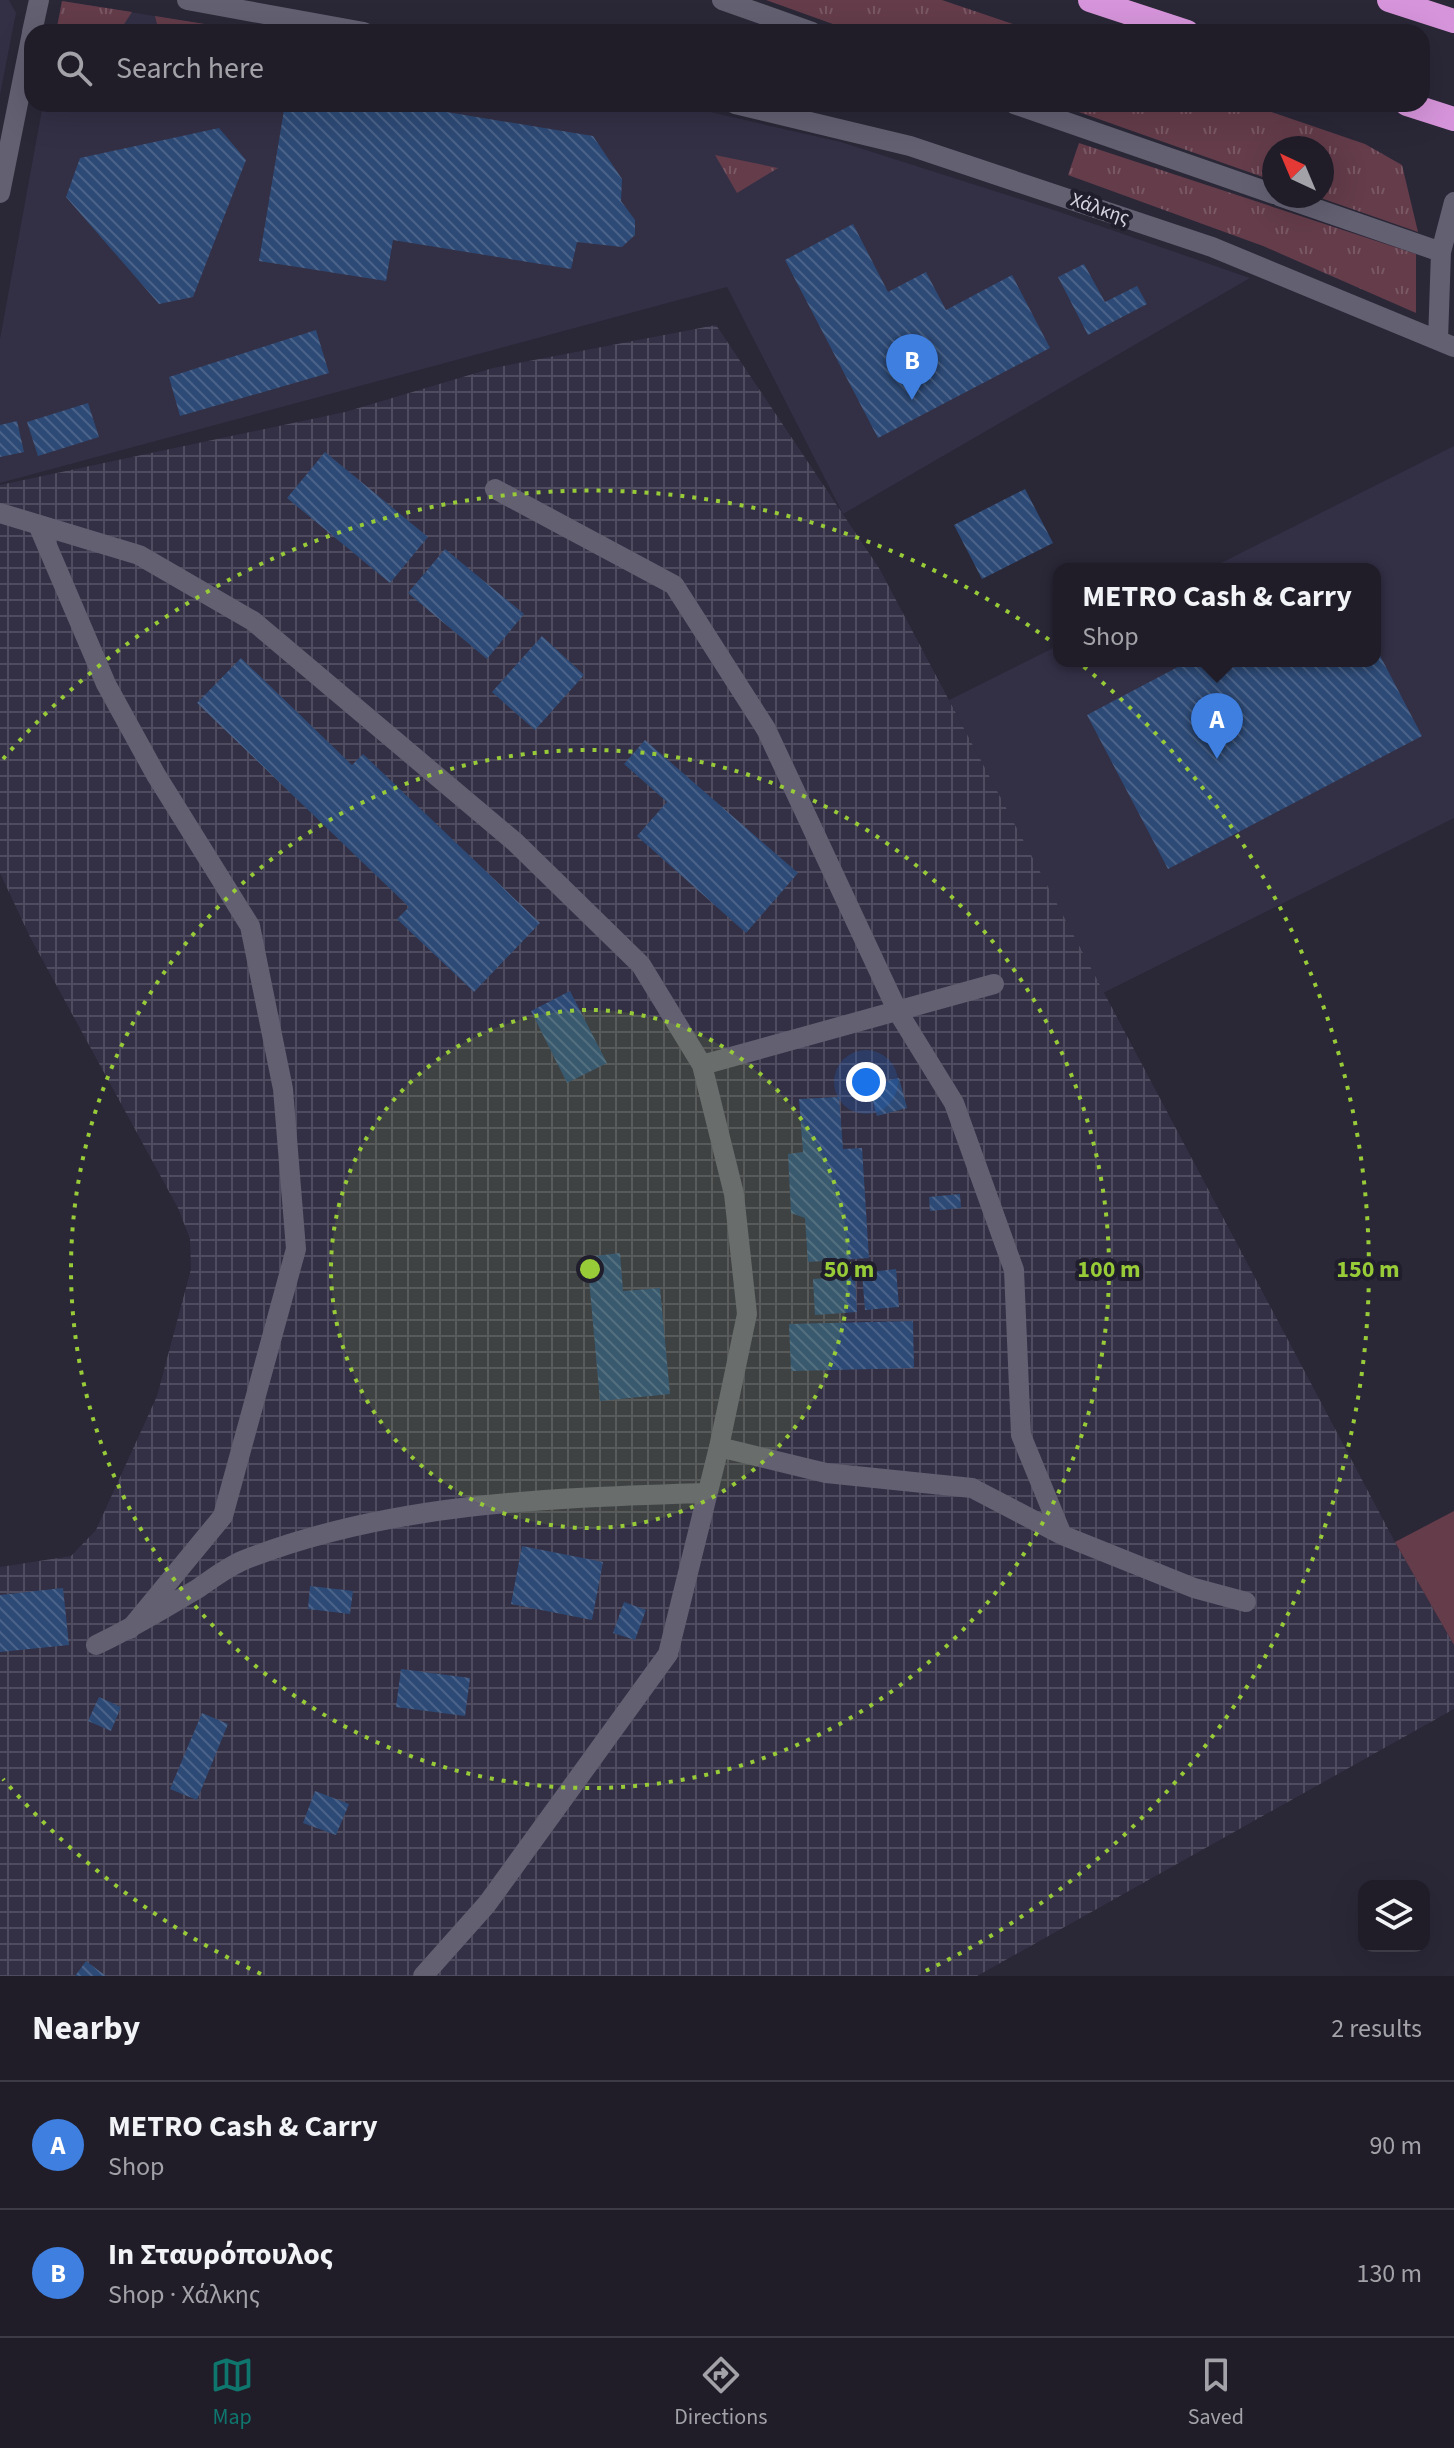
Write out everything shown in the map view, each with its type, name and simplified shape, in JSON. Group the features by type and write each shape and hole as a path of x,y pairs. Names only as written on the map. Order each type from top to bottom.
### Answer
{"highway":[{"path":"1090,0 1163,24"},
{"path":"1389,0 1454,21"},
{"path":"1430,111 1454,119"}],"street":[{"path":"34,24 39,0"},
{"path":"187,0 320,24"},
{"path":"722,0 790,24"},
{"path":"0,193 24,73"},
{"name":"Χάλκης","path":"768,112 910,146 1212,247 1446,344"},
{"path":"1037,112 1262,190"},
{"path":"1446,344 1441,252 1454,202"},
{"path":"1314,208 1441,252"},
{"path":"495,489 674,585 766,729 898,1012 954,1103 1014,1270 1021,1435 1062,1535"},
{"path":"0,513 139,555 253,621 515,842 641,965 702,1065 734,1194 747,1314 719,1447 668,1654 487,1904 423,1976"},
{"path":"39,527 106,684 156,775 250,926 283,1089 296,1249 223,1516 130,1629"},
{"path":"702,1065 994,984"},
{"path":"719,1447 826,1473 972,1488 1062,1535 1194,1588 1246,1602"},
{"path":"96,1645 130,1629 242,1561 341,1530 459,1507 579,1497 707,1493"}],"shaded area":[{"path":"0,0 9,0 16,13 0,95"},
{"path":"62,1 204,24 58,24"},
{"path":"42,112 710,112 841,142 1054,210 1250,278 843,514 727,287 0,483 0,339"},
{"path":"716,325 879,568 1395,1542 1454,1645 1454,1709 977,1976 0,1976 0,1567 71,1556 96,1530 157,1396 191,1269 190,1239 178,1208 30,937 0,873 0,485 345,412 493,368"},
{"path":"1454,446 1454,818 1103,993 949,700 1053,648 1053,667 1381,667 1381,563 1221,563"}],"green space":[{"path":"766,0 942,0 1012,24 833,24"},
{"path":"62,1 132,12 124,24 58,24"},
{"path":"155,16 205,24 157,24"},
{"path":"1079,112 1271,112 1365,144 1402,165 1418,232 1334,203 1334,136 1262,136 1262,177"},
{"path":"1079,143 1262,203 1262,208 1276,208 1416,254 1416,313 1263,246 1068,175"},
{"path":"715,155 778,168 737,193"},
{"path":"1454,1511 1454,1645 1395,1542"}],"building":[{"path":"284,112 447,112 593,136 622,179 621,201 635,220 635,235 622,247 577,242 571,269 393,240 386,281 259,261"},
{"path":"219,128 246,160 193,297 159,304 66,197 80,158"},
{"path":"853,224 888,292 926,272 946,310 1012,275 1050,348 878,438 785,260"},
{"path":"1084,264 1105,302 1137,286 1147,304 1088,335 1058,277"},
{"path":"316,330 329,373 180,416 169,377"},
{"path":"88,403 99,437 38,456 27,422"},
{"path":"17,421 24,452 0,457 0,425"},
{"path":"325,452 428,537 390,583 287,498"},
{"path":"1025,489 1053,543 982,579 954,525"},
{"path":"445,549 524,614 487,659 408,593"},
{"path":"542,636 584,675 535,730 492,692"},
{"path":"1381,657 1422,736 1168,869 1087,715 1178,667 1381,667"},
{"path":"241,658 352,765 363,754 540,923 474,992 397,919 409,907 197,703"},
{"path":"645,740 798,873 746,933 637,836 667,802 624,764"},
{"path":"570,991 607,1063 567,1083 531,1011"},
{"path":"899,1078 907,1108 877,1116 869,1086"},
{"path":"839,1097 843,1149 862,1148 869,1258 808,1262 805,1218 791,1213 788,1154 803,1152 799,1099"},
{"path":"960,1194 961,1208 930,1211 929,1197"},
{"path":"620,1253 623,1291 660,1288 670,1394 600,1401 587,1257"},
{"path":"896,1269 899,1307 865,1310 862,1273"},
{"path":"855,1276 857,1312 815,1315 813,1279"},
{"path":"913,1321 914,1368 791,1371 789,1324"},
{"path":"522,1546 603,1562 592,1620 511,1604"},
{"path":"310,1586 353,1591 350,1614 308,1609"},
{"path":"63,1588 69,1645 0,1652 0,1595"},
{"path":"624,1602 646,1610 635,1640 613,1633"},
{"path":"401,1669 470,1678 465,1716 396,1707"},
{"path":"99,1697 121,1707 111,1731 88,1721"},
{"path":"202,1713 228,1724 197,1800 170,1789"},
{"path":"315,1791 349,1804 336,1835 303,1823"},
{"path":"86,1961 106,1976 75,1976"}],"place":[{"name":"In Σταυρόπουλος","path":"912,400"},
{"name":"METRO Cash & Carry","path":"1217,759"}]}
